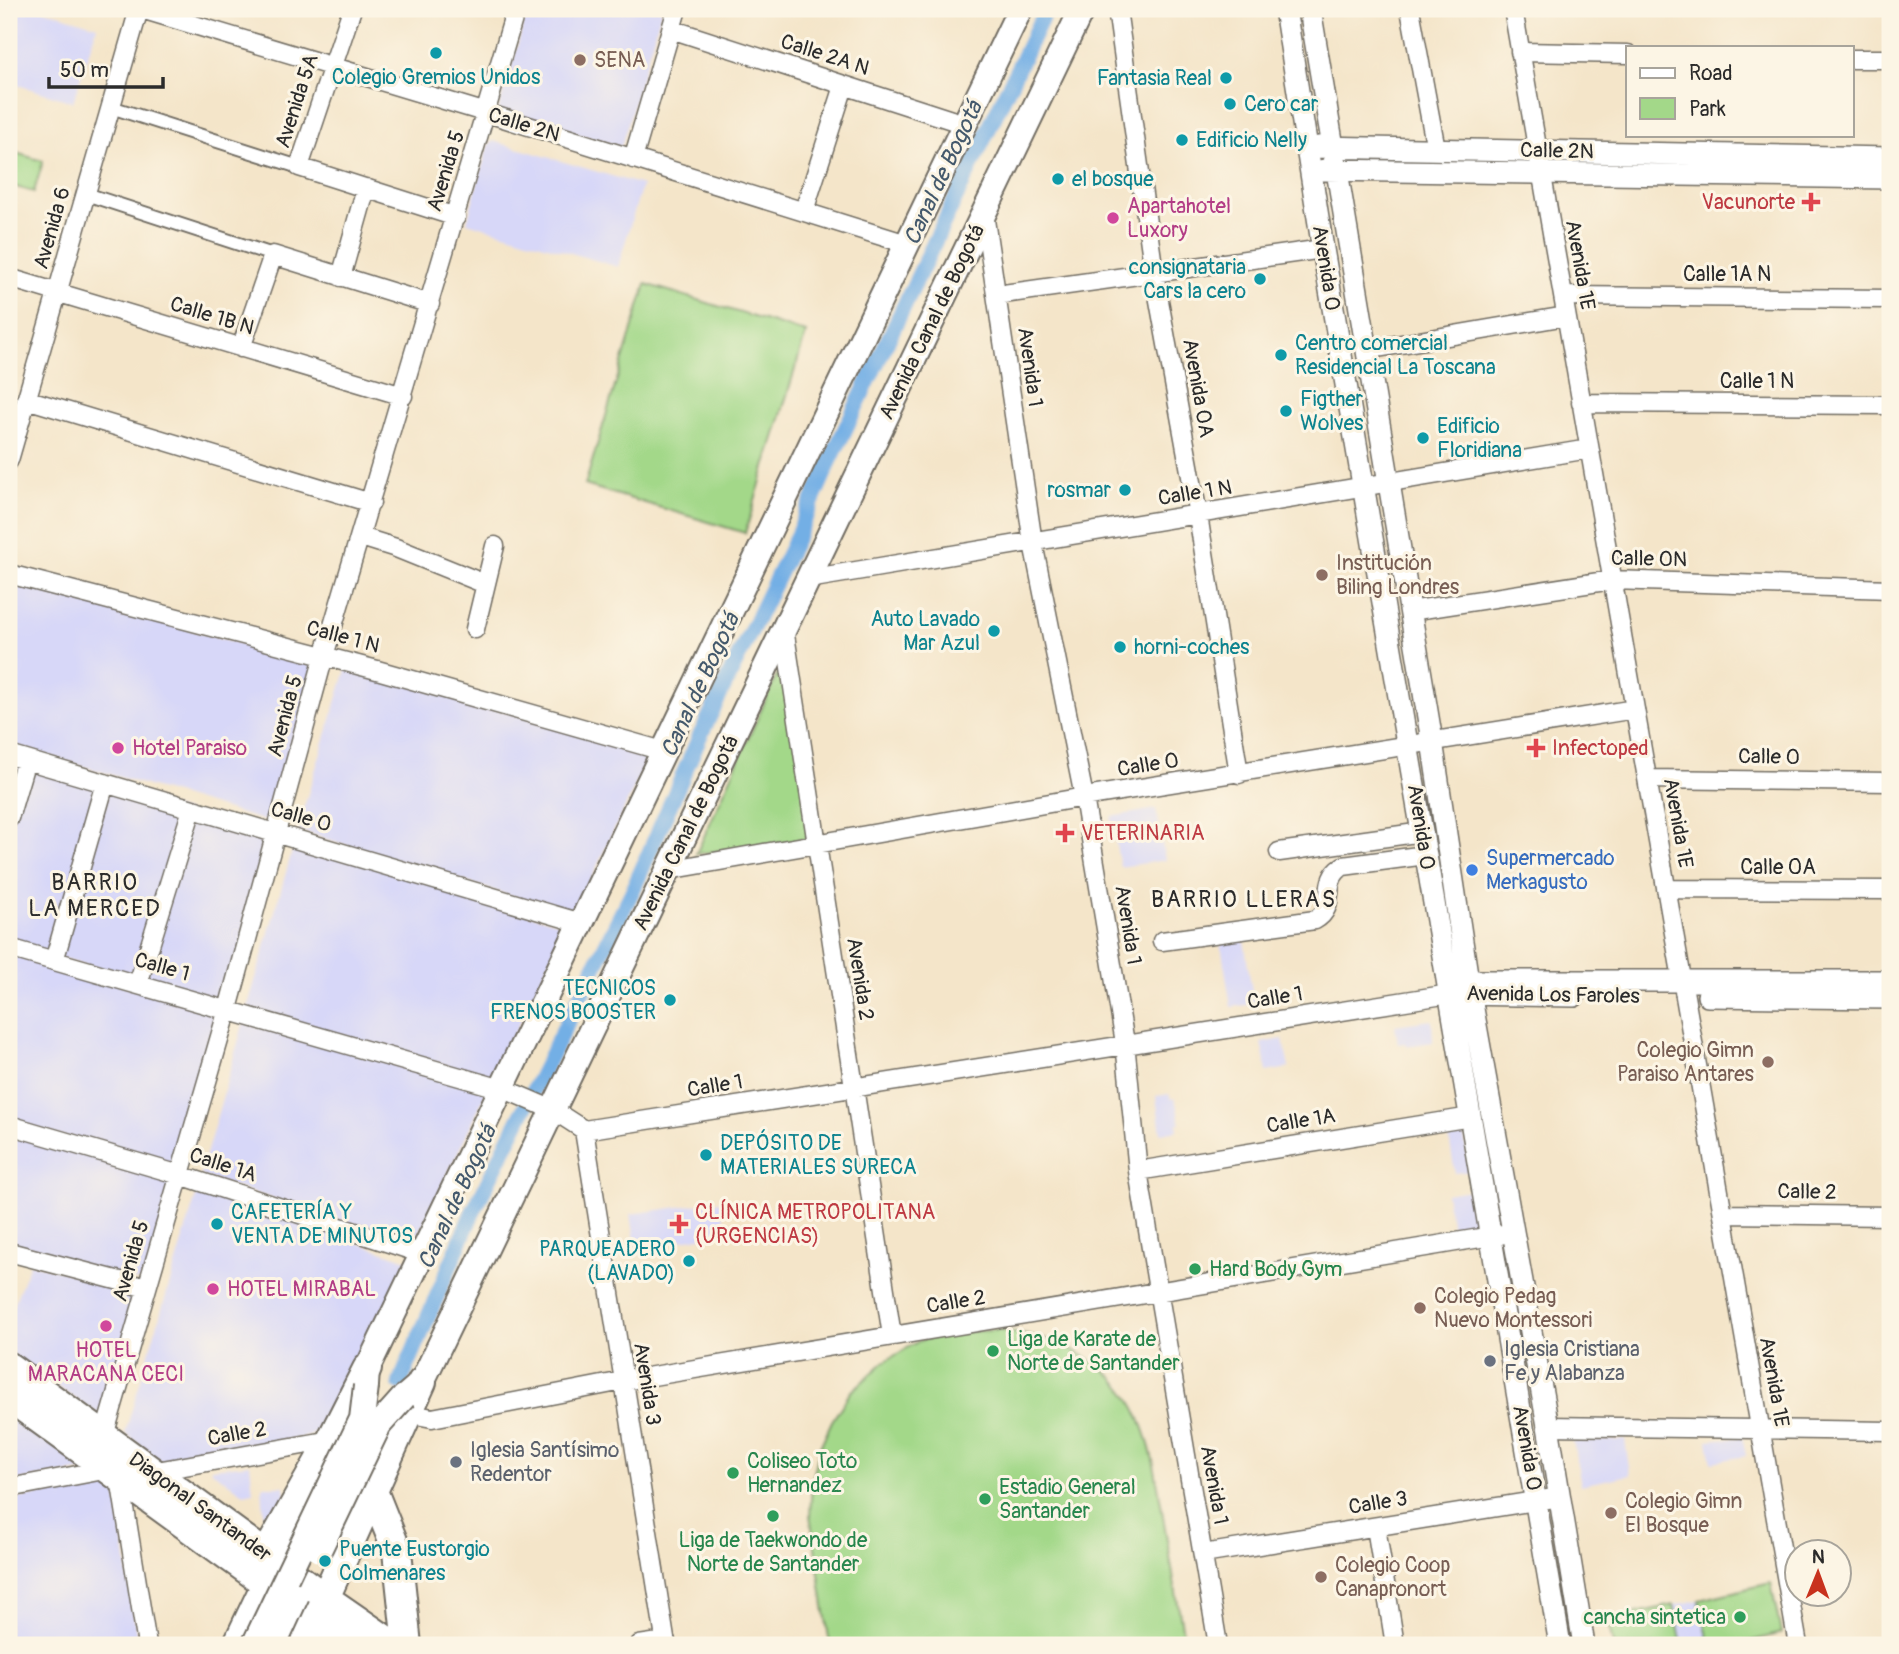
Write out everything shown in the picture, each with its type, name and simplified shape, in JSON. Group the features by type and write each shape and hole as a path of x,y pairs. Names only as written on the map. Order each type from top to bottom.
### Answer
{"main road":[{"path":"266,1555 367,1378 423,1254 505,1090 581,923 1020,9"},
{"name":"Avenida Canal de Bogotá","path":"274,1645 379,1425 411,1397 548,1108 668,870 1082,9"},
{"name":"Diagonal Santander","path":"9,1367 266,1555 351,1645"},
{"path":"254,1645 362,1419 367,1378"},
{"name":"Diagonal Santander","path":"9,1397 266,1584 393,1645"},
{"path":"300,1645 373,1491 411,1397"},
{"path":"373,1491 397,1551 407,1645"},
{"path":"237,1645 266,1584"}],"street":[{"name":"Calle 2N","path":"140,9 487,113 907,244"},
{"name":"Avenida 6","path":"9,460 140,9"},
{"name":"Avenida 5A","path":"299,167 352,9"},
{"name":"Avenida 5","path":"104,1436 228,1009 324,656 516,9"},
{"path":"633,159 677,9"},
{"name":"Avenida 0A","path":"1116,9 1154,273 1198,515 1239,774"},
{"name":"Avenida 0","path":"1285,9 1426,855 1463,990 1513,1232 1584,1645"},
{"name":"Avenida 0","path":"1310,9 1432,741 1463,990 1471,1117 1560,1645"},
{"path":"1410,9 1436,149"},
{"name":"Avenida 1E","path":"1513,9 1798,1645"},
{"name":"Calle 2A N","path":"671,29 964,124"},
{"path":"1520,52 1626,54"},
{"path":"1854,59 1890,59"},
{"path":"804,211 844,86"},
{"path":"111,107 456,217"},
{"name":"Calle 2N","path":"1307,147 1890,158"},
{"name":"Calle 2N","path":"1311,170 1890,178"},
{"path":"341,277 366,188"},
{"path":"86,194 430,304"},
{"name":"Avenida 1","path":"984,213 1033,543 1084,797 1125,1043 1138,1171 1218,1645"},
{"path":"996,295 1323,249"},
{"path":"242,348 273,255"},
{"name":"Calle 1B N","path":"9,278 403,396"},
{"name":"Calle 1A N","path":"1563,296 1890,299"},
{"path":"1366,351 1566,316"},
{"path":"26,399 371,503"},
{"name":"Calle 1 N","path":"1581,403 1890,405"},
{"name":"Calle 1 N","path":"808,579 1590,449"},
{"path":"361,537 396,548 485,584"},
{"path":"475,629 495,546"},
{"name":"Calle 1 N","path":"9,573 324,656 663,751"},
{"name":"Calle 0N","path":"1410,611 1612,580 1890,589"},
{"name":"Avenida 2","path":"784,628 892,1336"},
{"name":"Calle 0","path":"668,870 1084,797 1635,709"},
{"path":"9,818 17,757"},
{"name":"Calle 0","path":"17,757 581,923"},
{"name":"Calle 0","path":"1647,779 1890,782"},
{"path":"54,961 105,783"},
{"path":"138,984 192,809"},
{"path":"1279,852 1423,832"},
{"path":"1162,941 1315,920 1323,916 1328,906 1334,871 1343,866 1426,855"},
{"name":"Calle 0A","path":"1666,889 1890,891"},
{"name":"Calle 1","path":"9,948 505,1090 548,1108 584,1130 1463,990"},
{"name":"Avenida Los Faroles","path":"1463,990 1684,989 1890,981"},
{"name":"Avenida Los Faroles","path":"1684,989 1890,998"},
{"name":"Calle 1A","path":"1138,1171 1471,1117"},
{"name":"Calle 1A","path":"9,1125 180,1175 423,1254"},
{"name":"Avenida 3","path":"584,1130 666,1643"},
{"name":"Calle 2","path":"1723,1213 1890,1216"},
{"name":"Calle 2","path":"411,1397 432,1418 623,1381 1513,1232"},
{"path":"9,1252 147,1288"},
{"path":"1548,1426 1890,1431"},
{"name":"Calle 2","path":"151,1472 331,1440"},
{"path":"9,1488 114,1473 146,1645"},
{"name":"Calle 3","path":"1203,1555 1560,1497"},
{"path":"1376,1527 1395,1645"},
{"path":"639,1645 666,1643"}],"shaded area":[{"path":"9,9 42,9 97,26 73,102 9,82"},
{"name":"SENA","path":"528,9 662,9 621,147 498,111"},
{"path":"493,141 642,185 618,267 467,222 488,145"},
{"path":"9,580 322,666 275,824 9,744"},
{"path":"347,667 651,752 574,915 297,830"},
{"path":"9,760 272,836 227,1005 9,943"},
{"path":"1156,809 1165,860 1120,867 1111,817"},
{"path":"295,841 567,926 492,1079 247,1009"},
{"path":"1243,934 1254,1004 1231,1007 1220,938"},
{"path":"9,954 223,1012 177,1170 9,1121"},
{"path":"1432,1020 1433,1042 1407,1046 1405,1043 1398,1044 1395,1025"},
{"path":"244,1021 487,1091 415,1243 200,1176"},
{"path":"1283,1039 1289,1068 1267,1072 1261,1043"},
{"path":"1169,1094 1171,1099 1175,1098 1180,1123 1177,1124 1178,1130 1161,1133 1156,1096"},
{"path":"1463,1130 1470,1171 1455,1173 1448,1132"},
{"path":"9,1132 176,1182 148,1284 9,1246"},
{"path":"198,1189 408,1260 345,1409 310,1436 165,1465 125,1433"},
{"path":"1471,1190 1479,1228 1453,1233 1446,1194"},
{"name":"CLÍNICA METROPOLITANA (URGENCIAS)","path":"721,1201 726,1233 636,1247 631,1214"},
{"path":"30,1263 137,1291 105,1419 9,1354 9,1317"},
{"path":"9,1412 94,1469 9,1482"},
{"path":"1742,1437 1746,1456 1712,1462 1708,1440"},
{"path":"1625,1440 1630,1475 1581,1485 1573,1441"},
{"path":"250,1464 253,1492 244,1494 212,1471 212,1468"},
{"path":"115,1482 138,1645 9,1645 9,1500"},
{"path":"262,1486 284,1486 286,1501 279,1526 264,1518"},
{"path":"1699,1600 1710,1645 1682,1645 1674,1605"}],"green space":[{"path":"9,151 43,161 34,192 9,185"},
{"path":"646,284 806,333 745,533 585,485"},
{"path":"786,655 815,838 696,854"},
{"name":"Estadio General Santander","path":"999,1330 1038,1338 1087,1357 1115,1380 1129,1398 1147,1439 1158,1484 1183,1633 1181,1645 830,1645 810,1515 812,1483 820,1447 832,1421 850,1393 884,1362 919,1341 962,1332"},
{"name":"cancha sintetica","path":"1771,1583 1781,1633 1737,1645 1710,1645 1699,1600"},
{"path":"1674,1605 1682,1645 1613,1645 1608,1619"}],"waterway":[{"name":"Canal de Bogotá","path":"400,1383 472,1214 633,890 700,736 1046,9"}],"place":[{"name":"Colegio Gremios Unidos","path":"436,53"},
{"name":"SENA","path":"580,60"},
{"name":"Fantasia Real","path":"1226,78"},
{"name":"Cero car","path":"1230,104"},
{"name":"Edificio Nelly","path":"1182,140"},
{"name":"el bosque","path":"1058,179"},
{"name":"Vacunorte","path":"1811,202"},
{"name":"Apartahotel Luxory","path":"1113,218"},
{"name":"consignataria Cars la cero","path":"1260,279"},
{"name":"Centro comercial Residencial La Toscana","path":"1281,355"},
{"name":"Figther Wolves","path":"1286,411"},
{"name":"Edificio Floridiana","path":"1423,438"},
{"name":"rosmar","path":"1125,490"},
{"name":"Institución Biling Londres","path":"1322,575"},
{"name":"Auto Lavado Mar Azul","path":"994,631"},
{"name":"horni-coches","path":"1120,647"},
{"name":"Hotel Paraiso","path":"118,748"},
{"name":"Infectoped","path":"1536,748"},
{"name":"VETERINARIA","path":"1065,833"},
{"name":"Supermercado Merkagusto","path":"1472,870"},
{"name":"TECNICOS FRENOS BOOSTER","path":"670,1000"},
{"name":"Colegio Gimn Paraiso Antares","path":"1768,1062"},
{"name":"DEPÓSITO DE MATERIALES SURECA","path":"706,1155"},
{"name":"CAFETERÍA Y VENTA DE MINUTOS","path":"217,1224"},
{"name":"CLÍNICA METROPOLITANA (URGENCIAS)","path":"679,1224"},
{"name":"PARQUEADERO (LAVADO)","path":"689,1261"},
{"name":"Hard Body Gym","path":"1195,1269"},
{"name":"HOTEL MIRABAL","path":"213,1289"},
{"name":"Colegio Pedag Nuevo Montessori","path":"1420,1308"},
{"name":"HOTEL MARACANA CECI","path":"106,1326"},
{"name":"Liga de Karate de Norte de Santander","path":"993,1351"},
{"name":"Iglesia Cristiana Fe y Alabanza","path":"1490,1361"},
{"name":"Iglesia Santísimo Redentor","path":"456,1462"},
{"name":"Coliseo Toto Hernandez","path":"733,1473"},
{"name":"Estadio General Santander","path":"985,1499"},
{"name":"Colegio Gimn El Bosque","path":"1611,1513"},
{"name":"Liga de Taekwondo de Norte de Santander","path":"773,1516"},
{"name":"Puente Eustorgio Colmenares","path":"325,1561"},
{"name":"Colegio Coop Canapronort","path":"1321,1577"},
{"name":"cancha sintetica","path":"1740,1617"}],"district":[{"name":"BARRIO LA MERCED","path":"95,895"},
{"name":"BARRIO LLERAS","path":"1244,899"}]}
